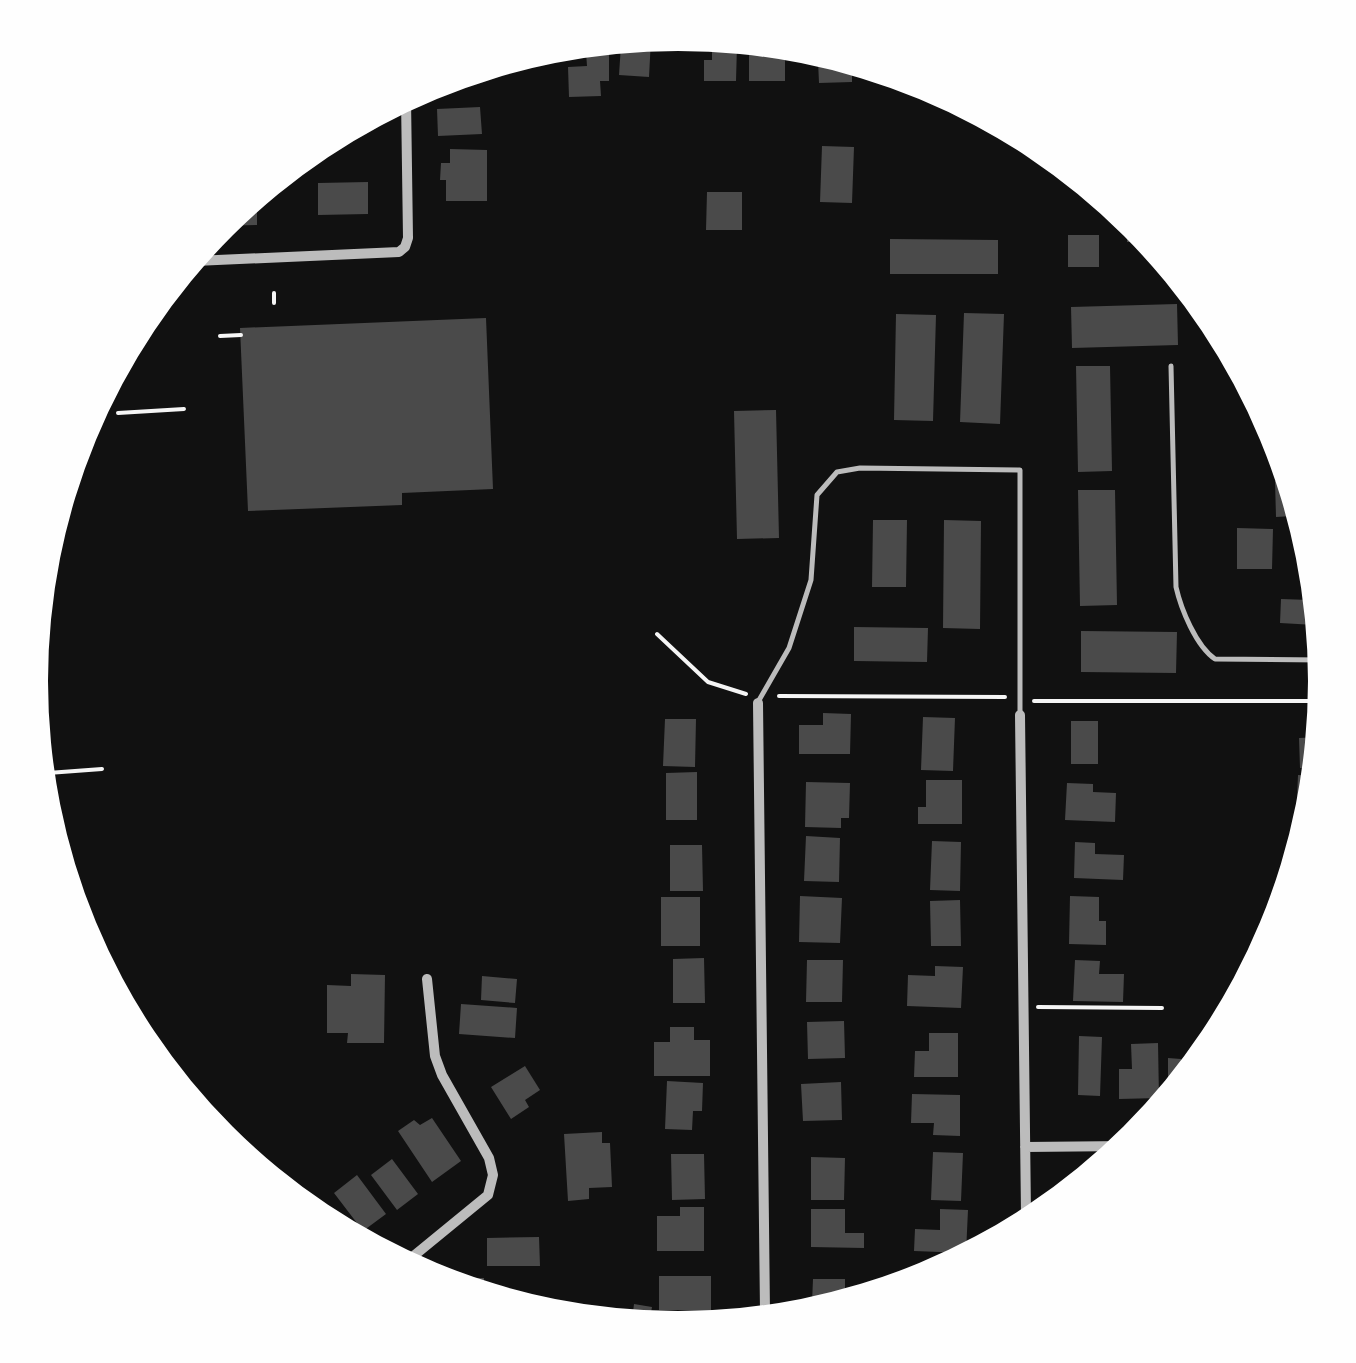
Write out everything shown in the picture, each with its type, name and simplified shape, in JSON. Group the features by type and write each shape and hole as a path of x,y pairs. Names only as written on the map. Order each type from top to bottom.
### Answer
{"street":[{"path":"209,260 398,252 405,247 406,113"},
{"path":"758,701 765,1306"},
{"path":"1020,715 1026,1207"},
{"path":"415,1254 488,1195 493,1175 489,1158 435,1056 427,978"},
{"path":"1025,1146 1104,1146"}],"lane":[{"path":"1171,366 1176,587 1181,608 1206,653 1215,659 1307,660"},
{"path":"758,701 789,648 811,580 817,495 837,472 860,468 1020,470 1020,715"}],"path":[{"path":"274,294 274,303"},
{"path":"220,336 240,335"},
{"path":"118,413 184,409"},
{"path":"656,634 708,682 758,701 777,696 1308,702"},
{"path":"54,773 102,769"},
{"path":"1023,1007 1162,1008"}],"building":[{"path":"650,52 649,77 619,75 620,54"},
{"path":"712,52 737,54 736,81 704,81 704,60 712,60"},
{"path":"609,55 609,81 600,81 601,96 569,97 568,67 587,66 586,58"},
{"path":"749,55 785,60 785,81 749,81"},
{"path":"818,67 852,75 852,82 819,83"},
{"path":"480,107 482,134 438,136 437,109"},
{"path":"822,146 854,147 852,203 820,202"},
{"path":"450,149 487,150 487,201 446,201 446,180 440,180 441,163 450,163"},
{"path":"368,182 368,214 318,215 318,183"},
{"path":"707,192 742,192 742,230 706,230"},
{"path":"257,212 257,225 243,225"},
{"path":"1068,235 1099,235 1099,267 1068,267"},
{"path":"890,239 998,240 998,274 890,274"},
{"path":"1177,304 1178,345 1072,348 1071,307"},
{"path":"964,313 1004,314 1000,424 960,422"},
{"path":"896,314 936,315 933,421 894,420"},
{"path":"486,318 493,489 402,493 402,505 248,511 240,328"},
{"path":"1076,366 1110,366 1112,471 1078,472"},
{"path":"776,410 779,538 737,539 734,411"},
{"path":"1276,481 1287,516 1276,517"},
{"path":"1078,490 1115,490 1117,605 1080,606"},
{"path":"873,520 907,520 906,587 872,587"},
{"path":"944,520 981,521 980,629 943,628"},
{"path":"1237,528 1273,529 1272,569 1237,569"},
{"path":"1281,599 1303,600 1305,624 1280,623"},
{"path":"854,627 928,628 927,662 854,661"},
{"path":"1081,631 1177,632 1176,673 1081,672"},
{"path":"823,713 851,714 850,754 799,754 799,725 823,725"},
{"path":"923,717 955,718 953,771 921,770"},
{"path":"665,719 696,719 695,767 663,766"},
{"path":"1071,721 1098,721 1098,764 1071,764"},
{"path":"1299,738 1306,738 1302,768 1300,768"},
{"path":"697,772 697,820 666,820 666,773"},
{"path":"926,780 962,780 962,824 918,824 918,807 926,807"},
{"path":"806,782 850,783 849,818 841,818 841,828 805,827"},
{"path":"1067,783 1093,784 1093,792 1116,793 1115,822 1065,820"},
{"path":"806,836 840,838 839,882 804,881"},
{"path":"932,841 961,842 960,891 930,890"},
{"path":"1075,842 1095,843 1095,854 1124,855 1123,880 1074,878"},
{"path":"670,845 702,845 703,891 670,891"},
{"path":"800,896 842,898 840,943 799,942"},
{"path":"1070,896 1099,897 1099,921 1106,921 1106,945 1069,944"},
{"path":"661,897 700,897 700,946 661,946"},
{"path":"960,900 961,946 931,946 930,901"},
{"path":"704,958 705,1003 673,1003 673,959"},
{"path":"807,960 843,960 842,1002 806,1002"},
{"path":"1075,960 1100,961 1099,974 1124,974 1123,1002 1073,1001"},
{"path":"935,966 963,967 961,1008 907,1006 908,975 935,976"},
{"path":"351,974 385,975 384,1043 347,1043 348,1033 327,1033 327,985 351,986"},
{"path":"482,976 517,979 515,1003 481,1000"},
{"path":"461,1004 517,1008 515,1038 459,1034"},
{"path":"844,1021 845,1058 808,1059 807,1022"},
{"path":"670,1027 694,1027 694,1040 710,1040 710,1076 654,1076 654,1042 670,1042"},
{"path":"929,1033 958,1033 958,1077 914,1077 915,1051 929,1051"},
{"path":"1079,1036 1102,1037 1100,1096 1078,1095"},
{"path":"1158,1043 1159,1089 1151,1098 1119,1099 1119,1069 1132,1069 1131,1044"},
{"path":"1168,1058 1181,1059 1181,1061 1168,1077"},
{"path":"525,1066 540,1090 525,1100 529,1107 511,1119 491,1087"},
{"path":"667,1081 703,1083 702,1111 693,1111 692,1130 665,1129"},
{"path":"841,1082 842,1120 803,1121 801,1084"},
{"path":"912,1094 960,1095 960,1136 933,1135 934,1123 911,1123"},
{"path":"432,1118 461,1161 432,1182 398,1131 414,1120 420,1125"},
{"path":"602,1132 602,1143 610,1143 612,1187 589,1188 589,1199 568,1201 564,1134"},
{"path":"933,1152 963,1153 961,1201 931,1200"},
{"path":"671,1154 704,1154 705,1199 672,1200"},
{"path":"811,1157 845,1158 844,1200 811,1200"},
{"path":"392,1159 418,1194 397,1210 371,1175"},
{"path":"357,1175 386,1214 365,1229 334,1193"},
{"path":"680,1207 704,1207 704,1251 657,1251 657,1216 680,1216"},
{"path":"811,1209 845,1209 845,1233 864,1233 864,1248 811,1247"},
{"path":"940,1209 968,1210 967,1242 945,1252 914,1251 915,1229 940,1230"},
{"path":"539,1237 540,1266 487,1266 487,1238"},
{"path":"659,1276 711,1276 711,1310 659,1310"},
{"path":"813,1279 845,1279 845,1290 812,1297"},
{"path":"634,1304 652,1307 651,1311 633,1311"}]}
